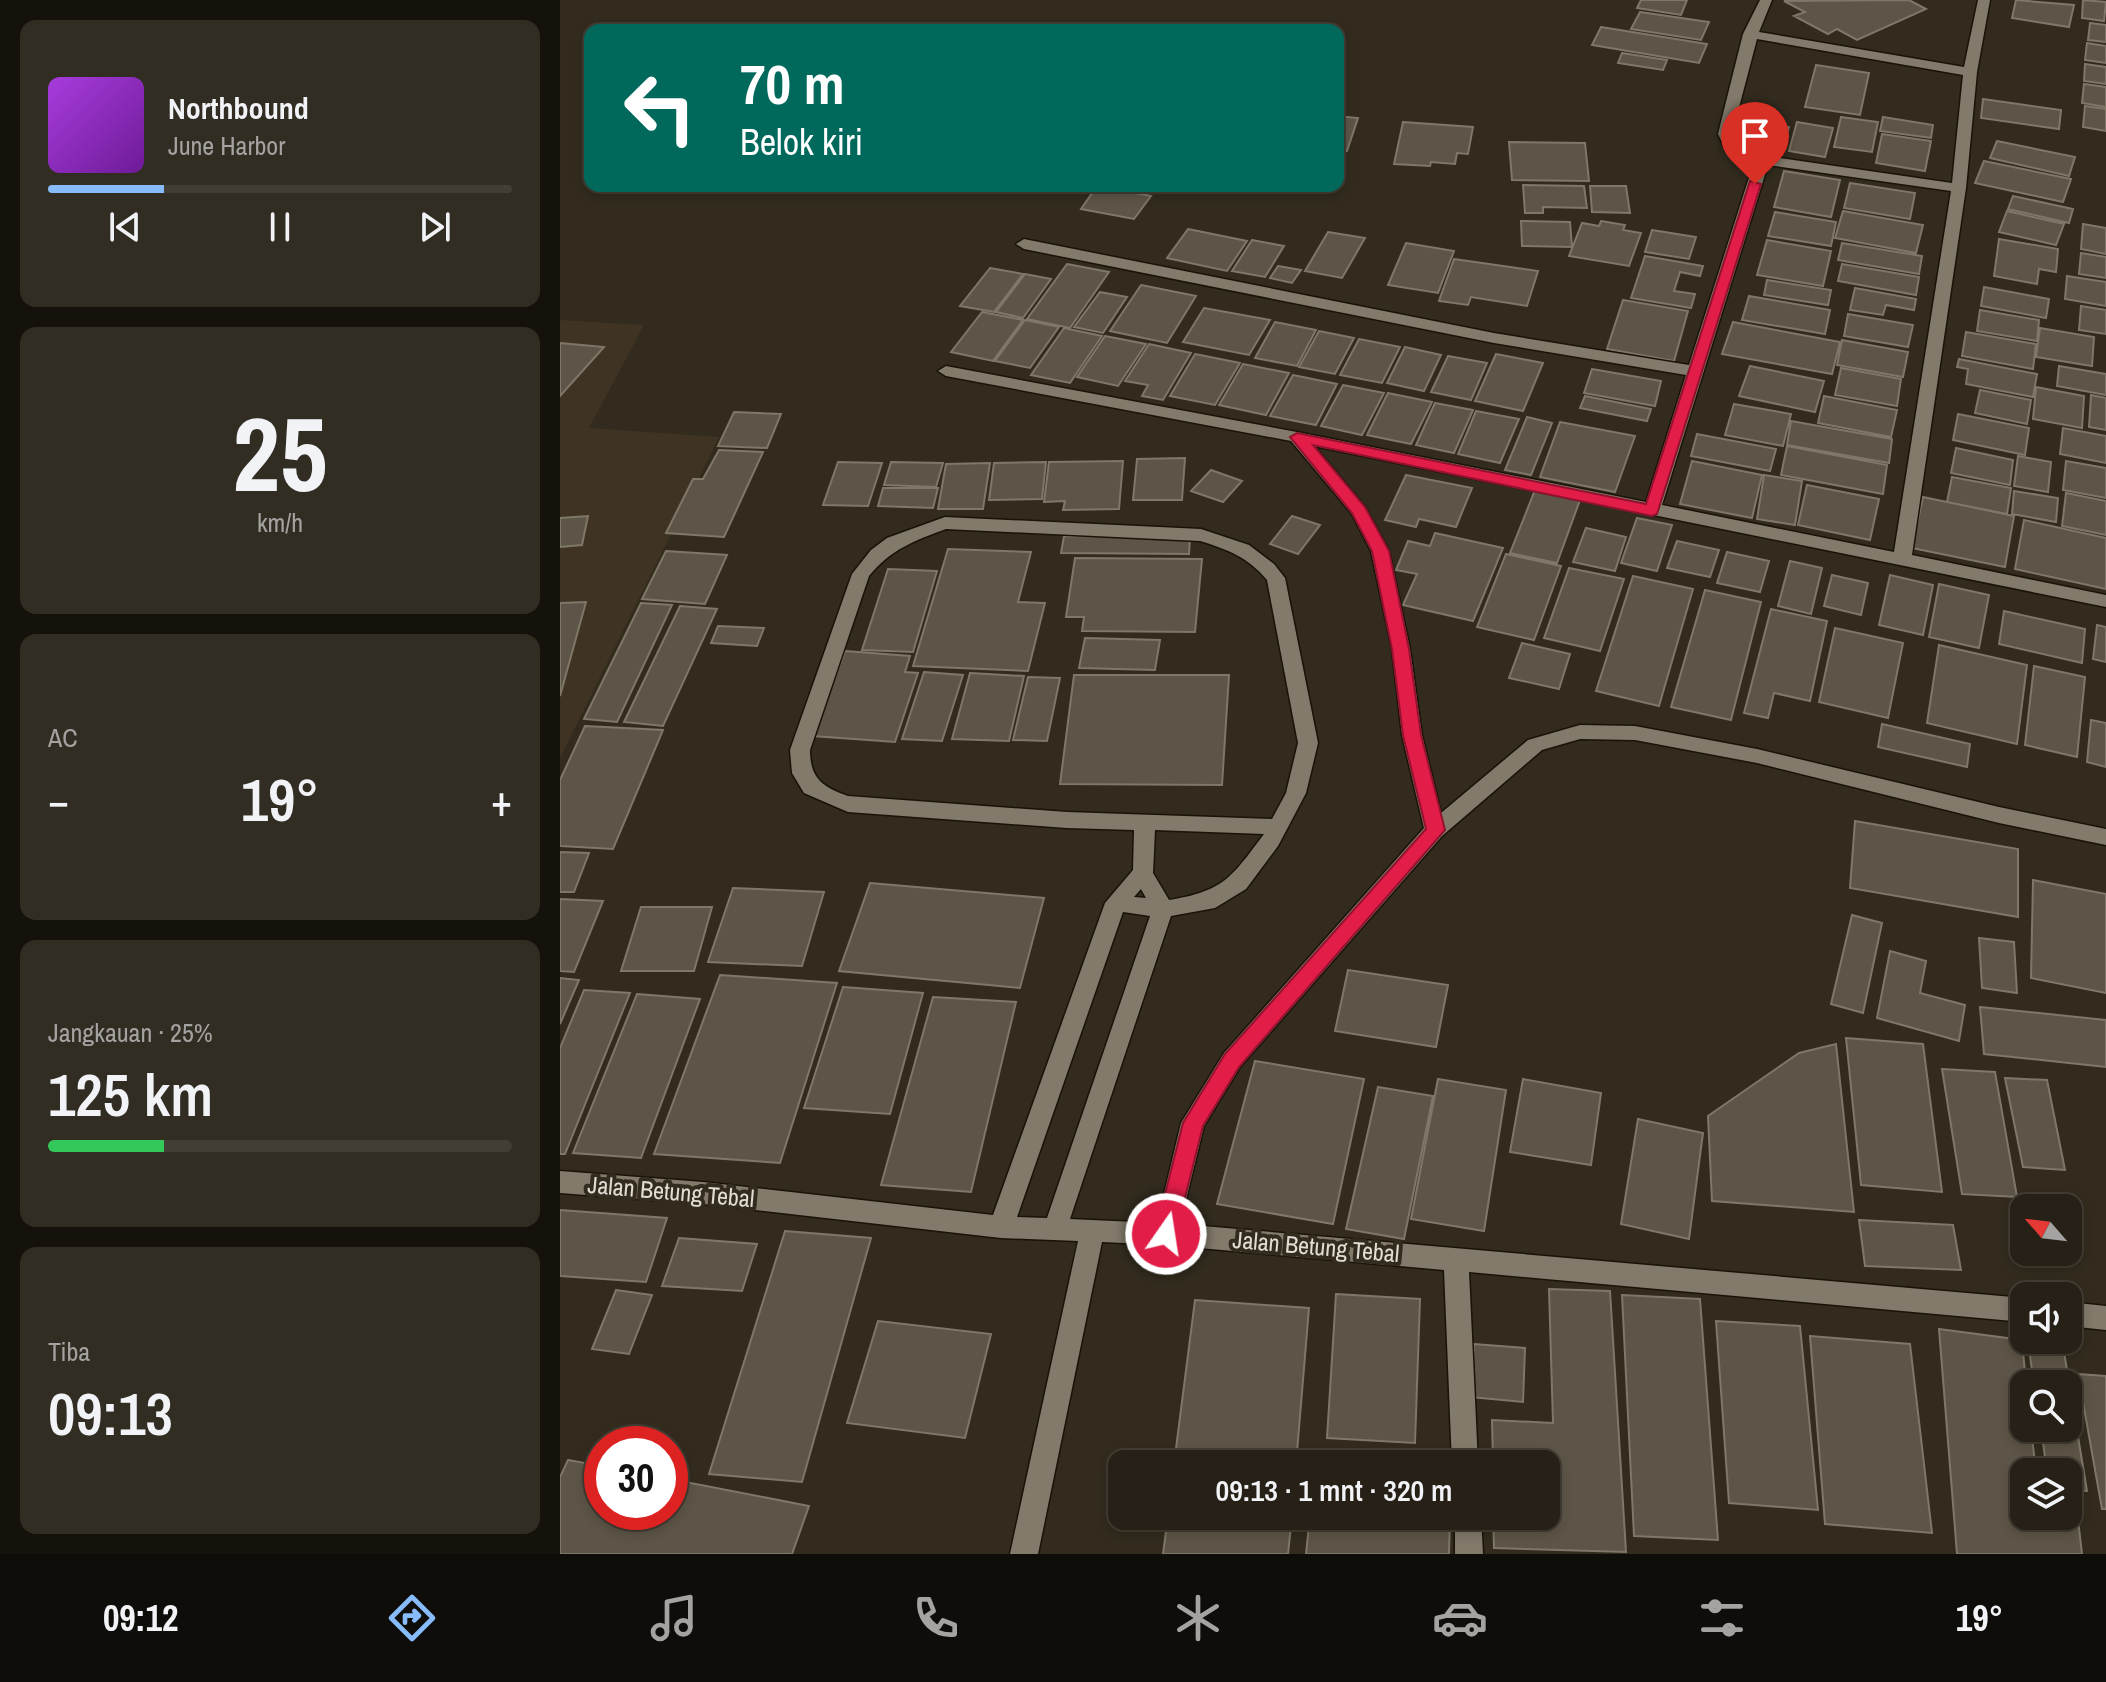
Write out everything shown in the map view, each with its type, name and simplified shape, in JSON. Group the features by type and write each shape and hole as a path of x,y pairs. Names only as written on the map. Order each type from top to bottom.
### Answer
{"street":[{"path":"1766,0 1750,34 1725,134 1728,141 1762,160 1959,188"},
{"path":"1902,560 1959,188 1970,72 1984,0"},
{"path":"1750,34 1970,72"},
{"path":"1652,510 1762,160"},
{"path":"1024,244 1465,332 1695,371"},
{"path":"946,371 1297,437 2106,601"},
{"path":"1297,437 1359,511 1380,551 1401,649 1412,735 1435,830"},
{"path":"1116,903 1163,909 1208,902 1239,883 1278,827 1296,793 1308,743 1276,578 1261,558 1233,544 1201,535 945,523 912,532 877,554 861,574 800,750 798,768 807,785 823,796 848,804 1067,820 1278,827"},
{"path":"1166,1234 1193,1123 1232,1060 1435,830 1535,745 1580,732 1635,733 1757,756 1999,815 2106,837"},
{"path":"1055,1229 1163,909 1143,873 1145,822"},
{"path":"1001,1227 1116,903 1143,873"},
{"name":"Jalan Betung Tebal","path":"560,1182 703,1193 1001,1227 1166,1234 2010,1309"},
{"path":"1024,1554 1093,1229"},
{"path":"1456,1260 1464,1450"},
{"path":"2082,1315 2106,1318"},
{"path":"1468,1530 1469,1554"}],"shaded area":[{"path":"560,320 644,325 589,428 719,437 560,758"}],"building":[{"path":"1641,0 1687,0 1681,15 1637,8"},
{"path":"1909,0 1926,9 1857,40 1837,29 1828,34 1794,16 1805,12 1784,1"},
{"path":"2016,0 2074,5 2069,27 2012,18"},
{"path":"2083,0 2106,2 2104,21 2082,18"},
{"path":"1640,12 1709,22 1701,40 1631,29"},
{"path":"2090,23 2106,25 2106,42 2088,40"},
{"path":"1601,27 1707,44 1699,63 1592,45"},
{"path":"2087,43 2106,46 2106,63 2085,60"},
{"path":"1622,53 1667,60 1663,70 1618,63"},
{"path":"2085,64 2106,67 2106,84 2084,81"},
{"path":"1816,65 1869,73 1860,115 1805,107"},
{"path":"2084,84 2106,87 2106,107 2082,103"},
{"path":"1983,99 2061,110 2059,129 1981,118"},
{"path":"2085,106 2106,109 2106,131 2083,127"},
{"path":"1344,117 1358,118 1347,151 1344,151"},
{"path":"1841,117 1878,122 1872,152 1834,147"},
{"path":"1883,117 1933,125 1931,138 1880,131"},
{"path":"1743,120 1789,127 1784,147 1738,141"},
{"path":"1403,122 1473,127 1468,154 1457,153 1455,164 1394,164"},
{"path":"1797,122 1833,128 1825,157 1789,151"},
{"path":"1882,134 1931,141 1925,171 1876,163"},
{"path":"1997,141 2075,157 2069,176 1990,158"},
{"path":"1509,142 1585,143 1589,181 1512,180"},
{"path":"1984,161 2071,179 2063,202 1975,183"},
{"path":"1784,171 1840,180 1831,217 1774,207"},
{"path":"1850,183 1915,193 1910,219 1844,208"},
{"path":"1523,185 1584,186 1587,208 1543,207 1543,213 1525,213"},
{"path":"1590,186 1626,186 1630,213 1592,212"},
{"path":"1093,192 1129,192 1151,196 1134,219 1081,209"},
{"path":"2013,196 2073,209 2069,223 2008,209"},
{"path":"1843,211 1923,225 1916,253 1835,238"},
{"path":"2007,211 2064,224 2056,245 1999,232"},
{"path":"1775,212 1836,222 1831,246 1768,236"},
{"path":"1521,221 1570,222 1572,247 1522,246"},
{"path":"1601,221 1625,225 1623,230 1641,233 1629,266 1569,256 1582,223 1599,226"},
{"path":"2083,224 2106,228 2106,254 2081,249"},
{"path":"1188,229 1247,241 1227,271 1167,258"},
{"path":"1652,230 1696,237 1689,259 1645,252"},
{"path":"1328,232 1365,238 1342,278 1305,271"},
{"path":"1999,239 2058,249 2056,272 2039,269 2037,284 1994,276"},
{"path":"1252,240 1284,246 1265,277 1232,271"},
{"path":"1767,240 1831,251 1823,286 1757,275"},
{"path":"1406,243 1454,251 1438,293 1388,285"},
{"path":"1842,243 1922,256 1919,274 1838,260"},
{"path":"2081,253 2106,257 2106,278 2079,274"},
{"path":"1645,256 1703,266 1700,276 1680,272 1674,291 1695,294 1691,308 1631,298"},
{"path":"1454,259 1538,271 1527,306 1471,297 1468,305 1439,301"},
{"path":"1067,264 1109,272 1070,328 1027,319"},
{"path":"1842,264 1919,277 1916,295 1838,281"},
{"path":"1278,266 1301,270 1292,283 1270,278"},
{"path":"990,268 1023,274 994,312 960,306"},
{"path":"1025,274 1051,279 1023,318 996,312"},
{"path":"2067,276 2106,282 2106,306 2065,299"},
{"path":"1767,280 1831,290 1828,305 1764,295"},
{"path":"1141,285 1196,296 1167,343 1110,331"},
{"path":"1984,287 2049,299 2046,318 1981,306"},
{"path":"1855,288 1916,299 1914,310 1886,305 1883,315 1850,310"},
{"path":"1100,292 1127,297 1103,333 1074,327"},
{"path":"1749,296 1830,310 1825,334 1742,320"},
{"path":"1623,300 1688,311 1674,361 1607,349"},
{"path":"2081,306 2106,310 2106,334 2079,330"},
{"path":"1204,308 1270,320 1249,355 1183,342"},
{"path":"1980,310 2039,320 2037,341 1977,331"},
{"path":"982,312 1023,320 993,361 951,352"},
{"path":"1848,314 1913,325 1908,347 1844,336"},
{"path":"1025,320 1059,327 1030,368 995,361"},
{"path":"1275,322 1316,330 1297,366 1255,358"},
{"path":"1733,322 1840,342 1832,374 1722,354"},
{"path":"1064,328 1102,336 1070,383 1031,375"},
{"path":"2040,328 2094,337 2092,366 2036,357"},
{"path":"1319,331 1354,338 1335,374 1299,367"},
{"path":"1966,332 2036,344 2033,369 1962,356"},
{"path":"1105,336 1146,344 1118,386 1077,377"},
{"path":"1359,339 1400,347 1382,383 1340,375"},
{"path":"1842,340 1908,352 1903,377 1837,365"},
{"path":"560,343 604,347 560,396"},
{"path":"1149,344 1191,353 1163,400 1142,396 1148,385 1125,381"},
{"path":"1405,347 1441,355 1424,391 1387,383"},
{"path":"1195,354 1240,363 1215,405 1170,396"},
{"path":"1496,354 1543,363 1523,411 1475,401"},
{"path":"1448,356 1487,363 1471,400 1431,392"},
{"path":"1959,359 2037,374 2033,397 1966,384 1968,369 1957,367"},
{"path":"1243,364 1289,373 1266,415 1219,405"},
{"path":"1750,366 1824,381 1815,412 1739,396"},
{"path":"2059,366 2106,374 2106,395 2057,386"},
{"path":"1841,368 1901,379 1897,406 1835,395"},
{"path":"1592,369 1661,381 1655,406 1584,393"},
{"path":"1293,375 1337,384 1316,425 1270,416"},
{"path":"1343,385 1384,393 1362,435 1321,426"},
{"path":"2036,387 2084,396 2082,428 2033,419"},
{"path":"1980,390 2031,400 2027,424 1975,413"},
{"path":"1388,393 1432,402 1411,444 1367,435"},
{"path":"2091,395 2106,398 2106,430 2089,427"},
{"path":"1585,396 1651,409 1647,421 1580,408"},
{"path":"1824,396 1897,410 1891,437 1818,423"},
{"path":"1435,403 1473,410 1454,453 1416,445"},
{"path":"1734,404 1791,414 1783,446 1725,435"},
{"path":"1476,411 1519,419 1500,463 1458,454"},
{"path":"734,412 781,414 767,448 718,446"},
{"path":"1958,414 2029,428 2025,455 1953,440"},
{"path":"1527,417 1552,423 1531,475 1505,470"},
{"path":"1791,421 1892,439 1889,463 1787,445"},
{"path":"1560,422 1635,436 1615,492 1540,477"},
{"path":"2063,428 2106,436 2106,463 2060,454"},
{"path":"1697,434 1776,449 1770,471 1691,456"},
{"path":"1787,446 1887,465 1883,494 1781,475"},
{"path":"1956,448 2013,460 2010,485 1951,473"},
{"path":"719,450 763,452 724,537 666,533 693,479 703,479"},
{"path":"2018,456 2051,462 2048,492 2014,486"},
{"path":"1185,458 1182,500 1133,500 1137,459"},
{"path":"1123,461 1119,509 1063,510 1065,501 1044,502 1049,462"},
{"path":"1692,461 1762,475 1752,518 1680,504"},
{"path":"2066,461 2106,468 2106,498 2063,490"},
{"path":"838,462 882,463 868,506 823,505"},
{"path":"891,462 943,463 936,487 884,485"},
{"path":"1046,462 1042,499 989,500 994,463"},
{"path":"990,463 983,509 938,509 946,464"},
{"path":"1211,470 1242,481 1223,502 1191,491"},
{"path":"1406,475 1472,488 1456,527 1419,519 1416,527 1385,520"},
{"path":"1764,475 1802,481 1795,525 1757,519"},
{"path":"1952,477 2011,488 2007,514 1947,502"},
{"path":"1807,485 1879,499 1870,540 1798,525"},
{"path":"883,488 938,488 933,508 878,506"},
{"path":"1535,490 1580,500 1557,563 1510,553"},
{"path":"2014,491 2058,498 2056,522 2012,514"},
{"path":"2066,493 2106,501 2106,535 2062,526"},
{"path":"1923,497 2014,516 2005,567 1912,548"},
{"path":"588,516 582,545 560,547 560,518"},
{"path":"1292,516 1320,525 1298,554 1270,544"},
{"path":"1637,518 1672,525 1657,571 1621,563"},
{"path":"2024,520 2106,538 2106,589 2015,569"},
{"path":"1586,528 1626,537 1615,571 1573,562"},
{"path":"1435,533 1503,548 1473,621 1403,605 1417,574 1396,570 1408,541 1430,546"},
{"path":"1064,536 1190,537 1189,554 1061,553"},
{"path":"1677,541 1719,550 1710,577 1667,568"},
{"path":"948,549 1031,552 1018,602 1045,603 1028,671 913,666"},
{"path":"666,551 727,555 705,604 642,599"},
{"path":"1727,552 1769,561 1760,592 1717,583"},
{"path":"1506,554 1561,566 1534,640 1477,627"},
{"path":"1075,558 1202,559 1195,632 1082,631 1084,617 1066,617"},
{"path":"1790,561 1822,568 1811,614 1778,606"},
{"path":"1569,568 1624,579 1600,651 1544,638"},
{"path":"888,569 937,571 913,652 862,650"},
{"path":"1832,575 1868,583 1861,615 1824,606"},
{"path":"1890,575 1933,585 1923,635 1879,625"},
{"path":"1633,576 1693,589 1659,706 1596,691"},
{"path":"1939,584 1989,595 1979,648 1929,637"},
{"path":"1705,590 1761,602 1731,720 1671,707"},
{"path":"586,602 560,696 560,603"},
{"path":"641,603 672,605 617,722 584,719"},
{"path":"680,606 717,609 663,726 624,722"},
{"path":"1771,609 1827,621 1810,701 1774,693 1768,718 1744,713"},
{"path":"2004,611 2085,629 2082,663 1999,644"},
{"path":"2097,625 2106,627 2106,662 2093,659"},
{"path":"718,626 764,628 757,646 711,643"},
{"path":"1835,628 1903,643 1888,718 1819,702"},
{"path":"1085,638 1160,640 1155,670 1079,668"},
{"path":"1522,643 1570,654 1559,689 1509,678"},
{"path":"1939,645 2027,665 2017,744 1927,723"},
{"path":"845,651 910,656 905,672 918,673 895,742 813,736"},
{"path":"2034,666 2085,677 2077,757 2025,745"},
{"path":"924,672 963,675 942,741 902,739"},
{"path":"970,673 1024,676 1009,741 952,739"},
{"path":"1074,675 1229,675 1222,785 1060,784"},
{"path":"1028,677 1060,678 1047,741 1013,740"},
{"path":"2091,720 2106,723 2106,767 2087,762"},
{"path":"1882,724 1970,744 1967,767 1878,747"},
{"path":"585,726 663,730 613,849 560,846 560,780"},
{"path":"1855,821 2018,849 2018,917 1850,888"},
{"path":"560,852 589,853 574,892 560,892"},
{"path":"2033,880 2106,894 2106,993 2031,978"},
{"path":"870,883 1044,898 1020,988 839,971"},
{"path":"733,888 824,892 802,966 708,962"},
{"path":"560,899 603,901 574,972 560,971"},
{"path":"641,907 712,907 694,971 621,971"},
{"path":"1852,915 1882,923 1863,1013 1831,1004"},
{"path":"1979,938 2014,942 2017,993 1982,988"},
{"path":"1890,951 1926,961 1920,993 1965,1005 1959,1041 1877,1018"},
{"path":"1348,970 1448,985 1436,1047 1335,1031"},
{"path":"720,975 837,983 780,1163 654,1154"},
{"path":"560,978 579,980 560,1024"},
{"path":"843,987 923,993 890,1114 804,1108"},
{"path":"584,990 630,993 565,1154 560,1154 560,1048"},
{"path":"637,994 700,999 641,1158 573,1153"},
{"path":"933,997 1016,1002 971,1192 881,1185"},
{"path":"1980,1007 2106,1020 2106,1067 1984,1054"},
{"path":"1846,1038 1923,1044 1942,1192 1861,1185"},
{"path":"1836,1044 1854,1212 1712,1201 1708,1116 1799,1053"},
{"path":"1255,1061 1364,1079 1333,1224 1217,1204"},
{"path":"1942,1069 1995,1072 2016,1194 2010,1194 2010,1197 1962,1194"},
{"path":"2005,1078 2047,1080 2065,1170 2023,1167"},
{"path":"1438,1079 1506,1090 1484,1231 1411,1219"},
{"path":"1523,1079 1601,1093 1591,1165 1510,1152"},
{"path":"1378,1087 1433,1096 1404,1239 1346,1229"},
{"path":"1638,1119 1703,1133 1689,1239 1621,1224"},
{"path":"560,1210 667,1218 646,1282 560,1276"},
{"path":"1859,1220 1953,1225 1961,1270 1865,1266"},
{"path":"785,1231 871,1238 802,1482 709,1474"},
{"path":"679,1238 757,1244 742,1291 662,1286"},
{"path":"1549,1289 1610,1291 1626,1552 1494,1548 1493,1530 1560,1530 1560,1450 1493,1450 1492,1420 1553,1423"},
{"path":"616,1290 652,1295 629,1354 592,1349"},
{"path":"1336,1294 1420,1299 1415,1443 1327,1438"},
{"path":"1622,1295 1700,1299 1718,1540 1634,1536"},
{"path":"1195,1300 1309,1308 1297,1450 1176,1450"},
{"path":"878,1321 991,1334 965,1438 847,1423"},
{"path":"1716,1321 1800,1326 1818,1510 1729,1503"},
{"path":"1939,1329 2010,1338 2010,1354 2023,1354 2025,1370 2010,1370 2010,1442 2033,1442 2034,1458 2010,1458 2010,1530 2079,1530 2082,1554 1957,1554"},
{"path":"1810,1336 1910,1344 1932,1533 1825,1524"},
{"path":"1474,1344 1525,1348 1523,1402 1471,1397"},
{"path":"2030,1354 2064,1354 2067,1370 2032,1370"},
{"path":"2082,1374 2106,1376 2106,1509 2102,1509 2082,1396"},
{"path":"2043,1442 2079,1442 2082,1458 2045,1458"},
{"path":"568,1460 584,1463 584,1530 688,1530 688,1482 809,1506 792,1554 560,1554 560,1477"},
{"path":"2082,1461 2087,1491 2082,1491"},
{"path":"1166,1530 1291,1530 1288,1554 1163,1554"},
{"path":"1309,1530 1450,1530 1449,1554 1306,1554"}],"route":[{"path":"1166,1234 1193,1123 1232,1060 1435,830 1412,735 1401,649 1380,551 1359,511 1297,437 1652,510 1755,184"}]}
